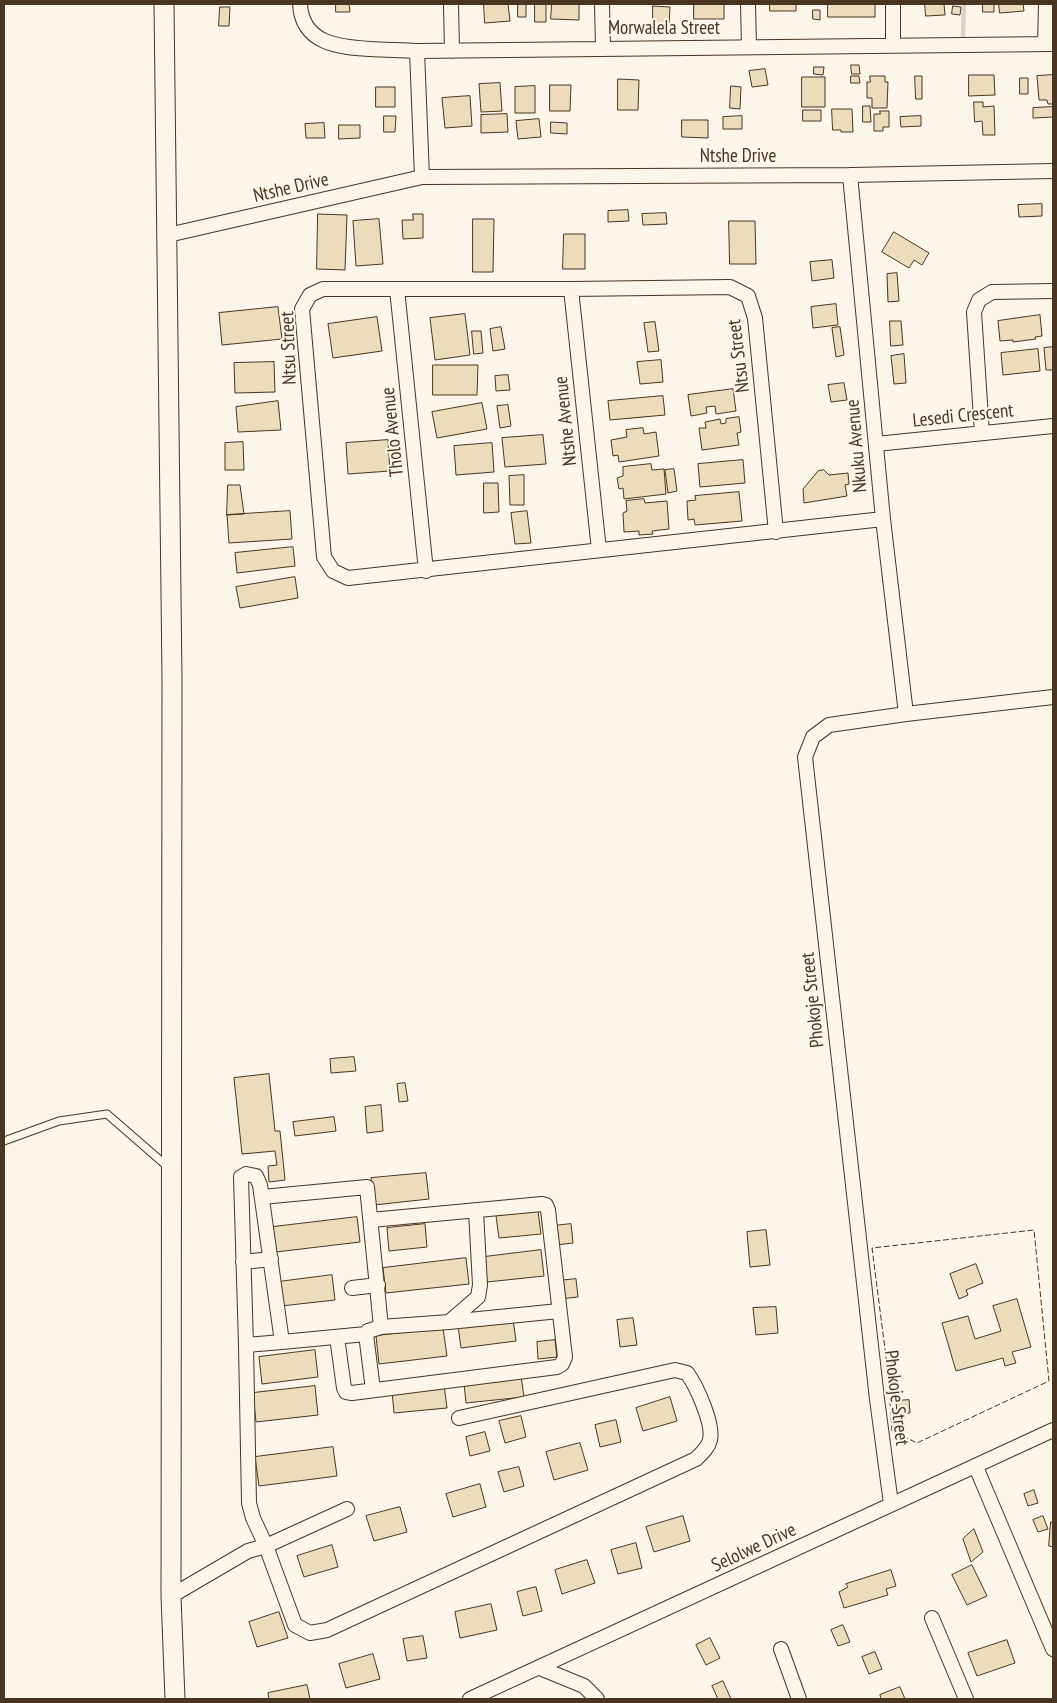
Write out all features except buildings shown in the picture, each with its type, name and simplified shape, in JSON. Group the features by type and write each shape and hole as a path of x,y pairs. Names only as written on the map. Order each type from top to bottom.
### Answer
{"street":[{"path":"164,4 172,668 171,1596 176,1699"},
{"name":"Morwalela Street","path":"300,4 304,22 313,34 324,42 341,48 452,51 1049,44"},
{"path":"452,4 452,51"},
{"path":"602,4 602,48"},
{"path":"748,4 749,47"},
{"path":"893,4 893,45"},
{"path":"1046,4 1049,44"},
{"path":"417,51 422,177"},
{"name":"Ntshe Drive","path":"168,235 422,177 850,175 1053,171"},
{"name":"Nkuku Avenue","path":"850,175 883,520 906,714"},
{"name":"Ntsu Street","path":"776,532 755,318 748,296 730,287 323,289 310,295 302,309 324,557 333,572 348,578 426,571 599,550 776,532 883,520"},
{"name":"Tholo Avenue","path":"397,289 426,571"},
{"name":"Ntshe Avenue","path":"571,289 599,550"},
{"path":"982,433 974,312 979,300 992,292 1053,291"},
{"name":"Lesedi Crescent","path":"876,444 1053,426"},
{"name":"Phokoje Street","path":"891,1504 875,1380 805,757 813,737 829,726 906,714 1053,697"},
{"path":"282,1342 260,1184 256,1176 246,1174 241,1177 248,1503 295,1625 310,1634 326,1630 696,1459 706,1449 711,1429 693,1381 687,1372 675,1370 459,1418"},
{"path":"262,1197 367,1187 381,1327"},
{"path":"337,1337 344,1388 346,1392 352,1393 556,1367 562,1364 565,1357 546,1206 542,1204 371,1220"},
{"path":"449,1322 478,1297 480,1285 476,1211"},
{"path":"244,1262 271,1259"},
{"path":"352,1288 378,1285"},
{"path":"246,1345 366,1334 368,1331 381,1327 559,1311"},
{"path":"366,1334 372,1390"},
{"name":"Selolwe Drive","path":"470,1699 1053,1430"},
{"path":"976,1467 1053,1649"},
{"path":"171,1596 248,1551 266,1546 347,1509"},
{"path":"932,1618 966,1699"},
{"path":"781,1649 799,1699"},
{"path":"540,1668 584,1686 597,1699"}],"lane":[{"path":"4,1141 60,1121 108,1114 171,1169"}],"waterway":[{"path":"963,37 964,4"}],"fence":[{"path":"890,1388 872,1248 1034,1230 1049,1381 917,1443 892,1431 890,1402"}]}
